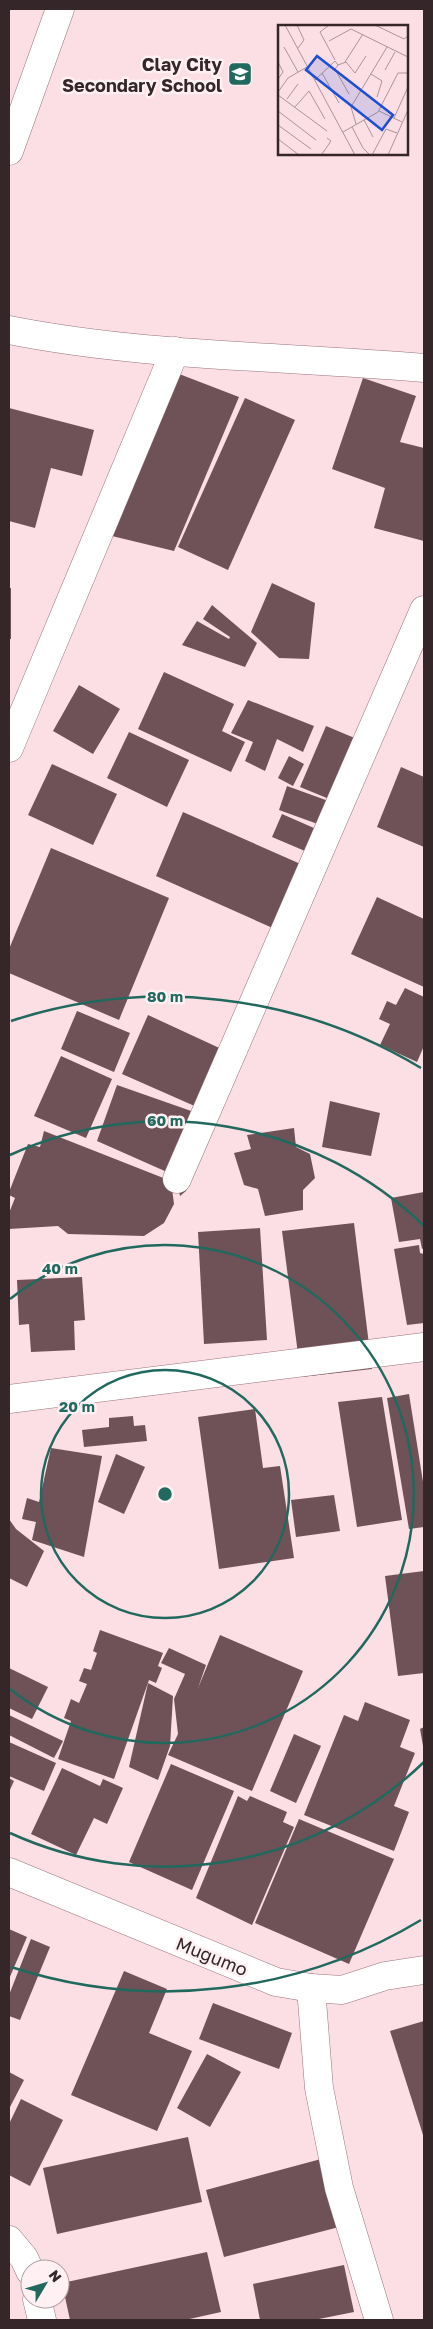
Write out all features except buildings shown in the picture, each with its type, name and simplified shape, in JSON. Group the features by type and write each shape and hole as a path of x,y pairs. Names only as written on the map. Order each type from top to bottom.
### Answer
{"street":[{"path":"9,151 60,9"},
{"path":"9,330 52,338 175,352 424,368"},
{"path":"9,748 175,352"},
{"path":"177,1180 424,610"},
{"path":"9,1399 424,1347"},
{"name":"Mugumo","path":"9,1872 276,1982 311,1988 342,1990 385,1976 424,1970"},
{"path":"311,1988 319,2088 339,2188 380,2320"},
{"path":"9,2240 24,2259"}],"place":[{"name":"Clay City Secondary School","path":"240,74"}]}
